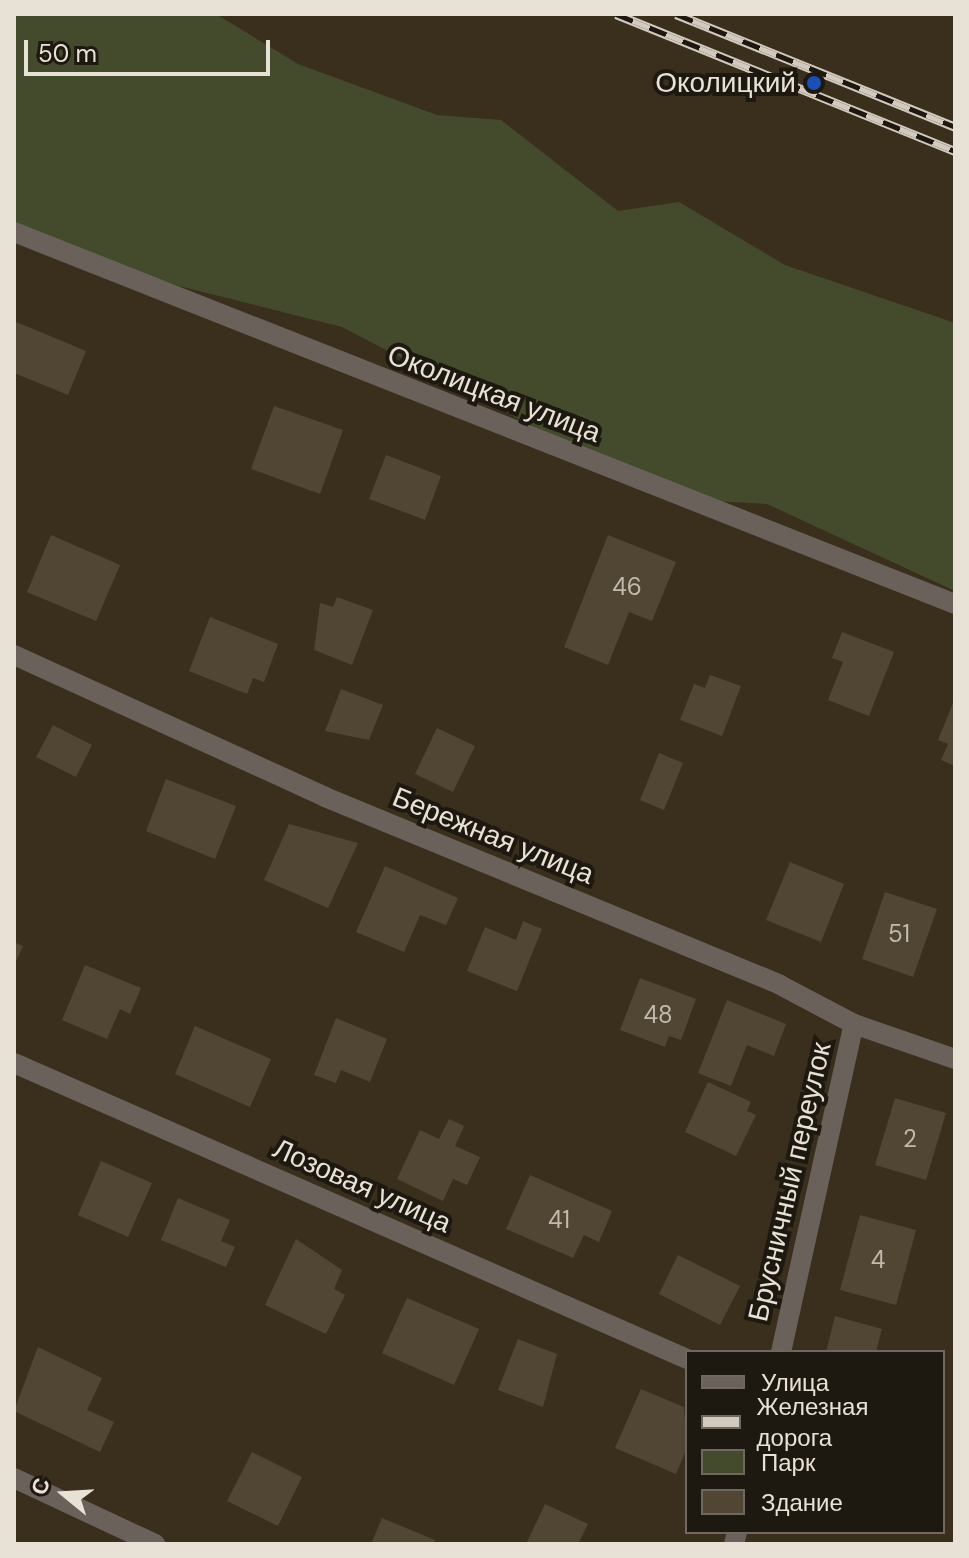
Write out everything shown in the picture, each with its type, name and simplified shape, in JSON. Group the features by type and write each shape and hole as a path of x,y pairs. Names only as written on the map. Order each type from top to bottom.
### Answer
{"street":[{"name":"Околицкая улица","path":"14,232 955,604"},
{"name":"Бережная улица","path":"14,655 325,797 780,985 854,1024 955,1059"},
{"name":"Брусничный переулок","path":"781,1350 854,1024"},
{"name":"Лозовая улица","path":"14,1063 685,1358"},
{"path":"14,1478 155,1544"}],"green space":[{"path":"14,14 216,14 298,64 437,115 501,120 618,211 679,202 785,265 955,323 955,591 767,504 672,499 342,327 179,286 14,231"}],"building":[{"path":"14,321 86,351 68,395 14,373"},
{"path":"274,406 343,430 320,494 251,469"},
{"path":"386,455 441,476 425,520 369,499"},
{"path":"51,535 120,565 96,621 27,592"},
{"path":"608,535 676,562 652,621 629,612 608,665 564,647"},
{"path":"337,597 373,610 352,665 314,650 320,603 333,607"},
{"path":"210,617 278,644 264,682 253,678 247,694 189,671"},
{"path":"842,632 894,652 869,716 828,700 843,662 832,658"},
{"path":"710,675 741,686 722,736 680,720 694,684 705,688"},
{"path":"341,689 383,705 369,740 325,731"},
{"path":"955,698 955,766 941,760 948,744 938,740"},
{"path":"53,725 92,745 76,777 36,757"},
{"path":"437,728 475,746 453,792 415,774"},
{"path":"659,753 683,763 664,810 640,800"},
{"path":"166,779 236,806 215,859 146,831"},
{"path":"289,824 358,843 328,908 264,880"},
{"path":"790,862 844,884 821,942 766,920"},
{"path":"385,866 458,898 446,925 420,915 404,952 356,932"},
{"path":"885,892 937,909 913,977 862,959"},
{"path":"523,921 542,929 517,991 467,971 485,927 516,940"},
{"path":"14,942 23,946 14,966"},
{"path":"85,965 141,988 130,1014 120,1009 107,1039 62,1020"},
{"path":"640,978 696,999 681,1040 669,1036 665,1047 620,1030"},
{"path":"727,1000 786,1024 774,1056 747,1045 731,1086 698,1073"},
{"path":"336,1018 387,1039 370,1082 341,1070 336,1083 314,1075"},
{"path":"195,1026 271,1059 250,1107 175,1074"},
{"path":"708,1082 751,1102 747,1111 756,1115 736,1156 685,1132"},
{"path":"895,1098 946,1113 926,1180 875,1165"},
{"path":"449,1119 464,1126 455,1146 480,1157 467,1185 453,1179 443,1201 397,1179 420,1130 439,1139"},
{"path":"101,1161 152,1183 128,1237 78,1215"},
{"path":"530,1175 612,1211 599,1242 584,1235 573,1258 506,1229"},
{"path":"178,1198 230,1220 221,1241 235,1247 226,1267 161,1240"},
{"path":"860,1215 916,1230 896,1305 840,1290"},
{"path":"296,1239 342,1270 334,1289 345,1295 326,1334 265,1305"},
{"path":"678,1255 740,1286 720,1325 659,1294"},
{"path":"407,1298 479,1329 454,1385 382,1353"},
{"path":"835,1316 882,1329 877,1350 826,1350"},
{"path":"518,1339 557,1354 543,1407 498,1390"},
{"path":"38,1347 102,1378 87,1410 114,1422 100,1452 14,1411"},
{"path":"641,1389 684,1407 685,1453 676,1474 615,1448"},
{"path":"252,1452 302,1477 278,1526 227,1501"},
{"path":"545,1504 588,1524 578,1544 526,1544"},
{"path":"382,1518 435,1540 434,1544 371,1544"}],"railway":[{"path":"616,14 955,151"},
{"path":"676,14 955,127"}],"place":[{"name":"Околицкий","path":"814,83"}]}
